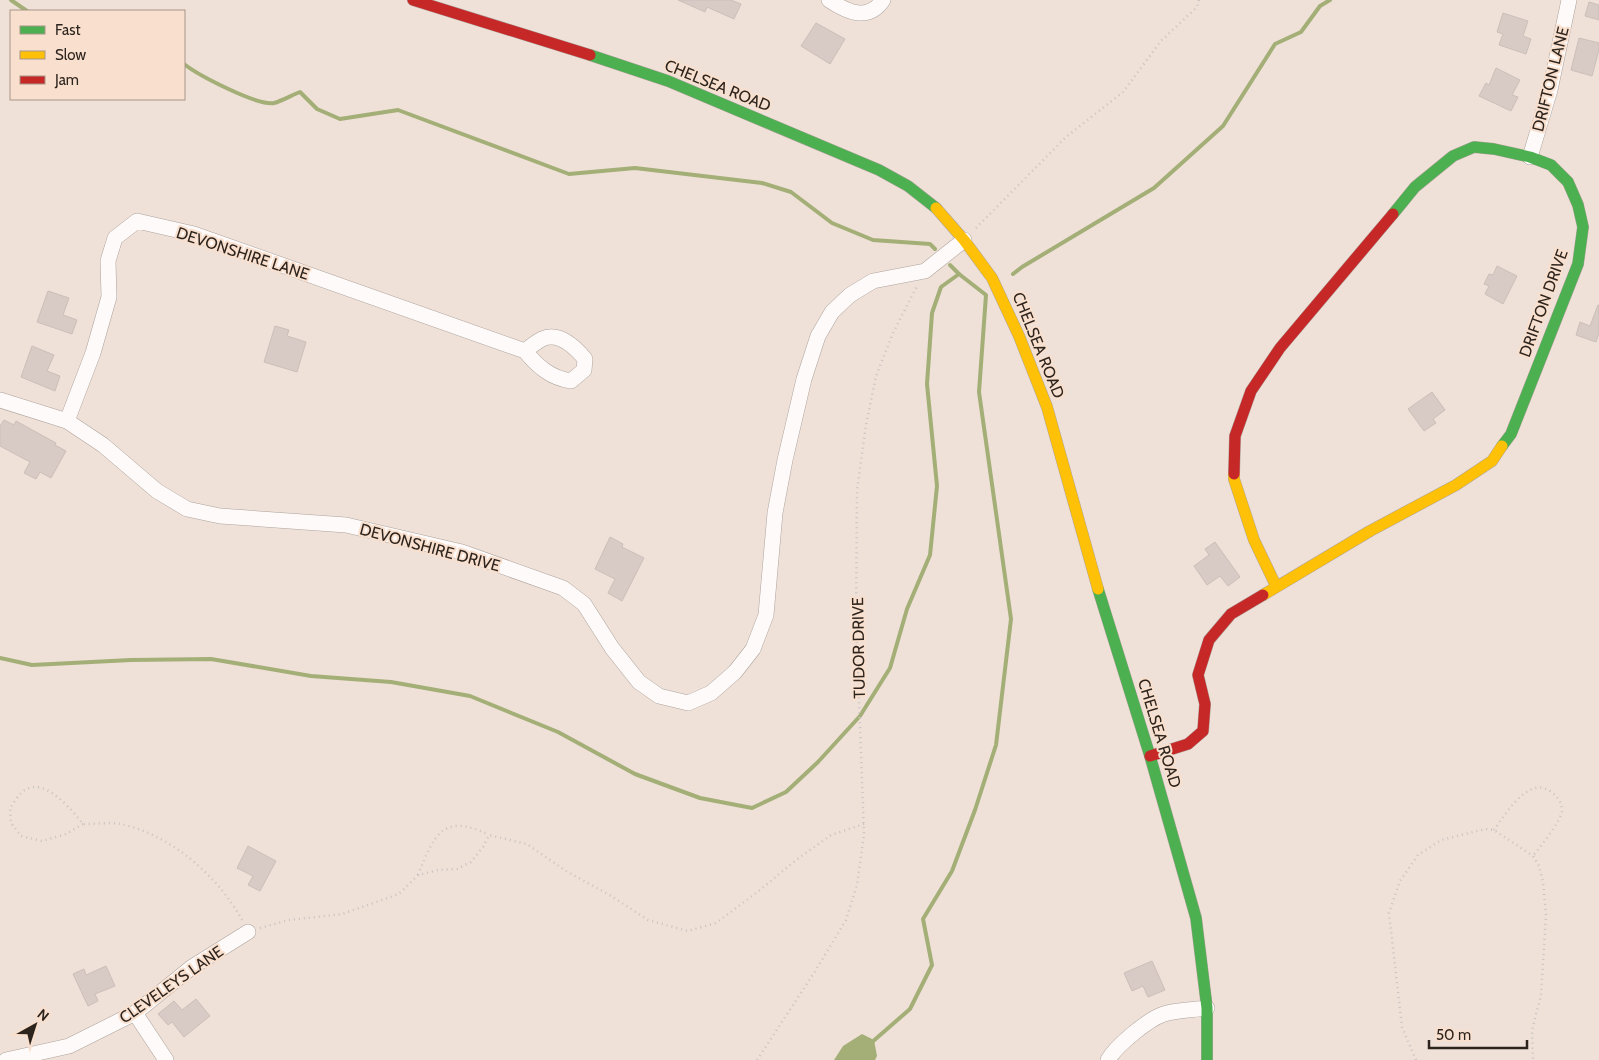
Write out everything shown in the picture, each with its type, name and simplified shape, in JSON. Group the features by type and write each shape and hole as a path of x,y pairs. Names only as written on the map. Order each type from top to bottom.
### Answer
{"street":[{"name":"CHELSEA ROAD","path":"413,0 580,51 668,81 862,162 908,186 938,210 964,240 992,278 1019,336 1047,407 1091,566 1150,756 1196,918 1206,1008 1207,1060"},
{"path":"829,0 855,13 866,12 878,7 882,0"},
{"name":"DRIFTON LANE","path":"1530,157 1550,90 1569,0"},
{"name":"DRIFTON DRIVE","path":"1150,756 1188,744 1203,731 1205,704 1198,674 1209,640 1231,614 1492,461 1510,434 1578,264 1583,227 1578,205 1568,182 1551,165 1530,157 1494,149 1474,147 1454,156 1416,187 1280,348 1251,391 1235,436 1234,479 1254,540 1276,586"},
{"name":"DEVONSHIRE LANE","path":"67,421 93,353 109,297 108,261 115,238 137,221 194,234 525,351"},
{"path":"925,271 964,240"},
{"name":"DEVONSHIRE DRIVE","path":"0,400 67,421 104,445 157,491 187,509 220,516 346,525 462,552 563,588 584,604 612,648 639,682 659,696 688,703 711,693 736,672 753,649 766,615 775,513 804,379 818,336 832,312 858,290 873,281 925,271"},
{"name":"CLEVELEYS LANE","path":"6,1060 69,1046 135,1013 192,967 248,932"},
{"path":"1108,1060 1112,1052 1138,1029 1164,1014 1206,1008"},
{"path":"135,1013 166,1060"}],"path":[{"path":"964,240 1066,137 1123,92 1161,41 1197,7 1199,0"},
{"name":"TUDOR DRIVE","path":"757,1060 846,920 857,885 864,834 856,621 858,490 866,425 876,376 893,332 925,271"},
{"path":"83,824 70,808 54,794 37,786 25,789 10,808 12,823 21,836 42,841 66,834 83,824 120,824 151,835 178,849 219,886 236,910 248,932 288,920 342,914 399,894 418,875 430,846 440,833 451,826 474,828 489,835 527,844 566,871 608,894 648,920 688,931 716,923 831,835 864,824"},
{"path":"1494,830 1522,794 1534,787 1546,788 1559,798 1562,811 1555,825 1533,856"},
{"path":"1416,1060 1402,1027 1390,913 1400,881 1418,855 1441,840 1485,829 1494,830 1533,856 1539,866 1543,882 1546,915 1541,995 1532,1030 1533,1060"},
{"path":"418,875 438,870 458,869 471,862 483,847 489,835"}],"shaded area":[{"path":"862,1034 874,1040 877,1056 875,1060 834,1060 843,1046"}],"building":[{"path":"678,0 731,0 741,4 734,19 707,7 705,12"},
{"path":"1589,2 1599,5 1599,20 1585,16"},
{"path":"1503,13 1528,21 1523,36 1531,39 1526,54 1499,45 1503,34 1497,32"},
{"path":"816,23 845,39 830,64 801,46"},
{"path":"1579,38 1599,43 1592,76 1571,70"},
{"path":"1496,68 1520,80 1512,95 1518,97 1511,111 1479,96 1486,83 1489,85"},
{"path":"1497,266 1517,276 1503,304 1485,294 1489,286 1484,284 1489,274 1493,275"},
{"path":"48,291 69,298 63,315 77,320 72,334 37,322"},
{"path":"1598,305 1599,333 1596,342 1576,335 1580,322 1590,326"},
{"path":"275,326 289,330 287,336 306,342 297,372 264,362"},
{"path":"32,346 54,355 47,371 60,376 55,391 21,377"},
{"path":"1432,392 1445,410 1433,419 1436,423 1424,431 1408,409"},
{"path":"4,420 14,425 16,421 56,443 55,445 66,451 51,478 40,472 36,479 24,473 30,462 0,446 0,426"},
{"path":"610,537 623,544 622,547 644,558 622,601 608,593 615,579 595,569"},
{"path":"1215,542 1240,577 1228,586 1220,576 1207,585 1194,566 1209,555 1205,549"},
{"path":"248,846 276,861 260,891 248,885 253,876 237,868"},
{"path":"1152,961 1165,990 1148,997 1143,986 1132,991 1124,973"},
{"path":"106,966 115,986 95,994 98,1001 88,1006 73,974 84,969 86,975"},
{"path":"196,999 210,1016 184,1037 172,1022 168,1025 158,1014 174,1001 182,1010"}],"waterway":[{"path":"11,0 26,10"},
{"path":"1013,274 1154,188 1223,126 1275,44 1301,32 1320,6 1330,0"},
{"path":"185,65 214,82 255,100 274,103 300,92 317,109 340,119 398,110 569,174 635,168 762,183 791,192 832,223 873,240 930,244 935,249"},
{"path":"950,265 959,274"},
{"path":"0,658 32,665 131,660 211,659 311,676 391,682 470,696 558,732 635,774 700,798 752,808 786,792 818,762 860,716 890,668 907,609 930,555 937,486 927,384 932,313 941,287 959,274 986,295 979,392 1011,619 996,745 975,810 952,871 923,919 932,965 910,1009 871,1043"}],"traffic: fast":[{"path":"590,55 668,81 879,170 908,186 936,208"},
{"path":"1393,214 1415,187 1453,156 1474,147 1494,149 1530,157 1551,165 1568,182 1578,205 1583,227 1578,264 1511,434 1502,446"},
{"path":"1098,589 1150,756 1196,918 1207,1008 1207,1060"}],"traffic: slow":[{"path":"936,208 964,240 992,278 1019,336 1047,407 1098,589"},
{"path":"1263,595 1370,531 1456,485 1492,461 1502,446"},
{"path":"1234,474 1254,540 1276,586"}],"traffic: jam":[{"path":"413,0 590,55"},
{"path":"1234,474 1235,436 1251,391 1280,348 1393,214"},
{"path":"1150,756 1188,744 1203,731 1205,704 1198,675 1209,640 1231,614 1263,595"}]}
